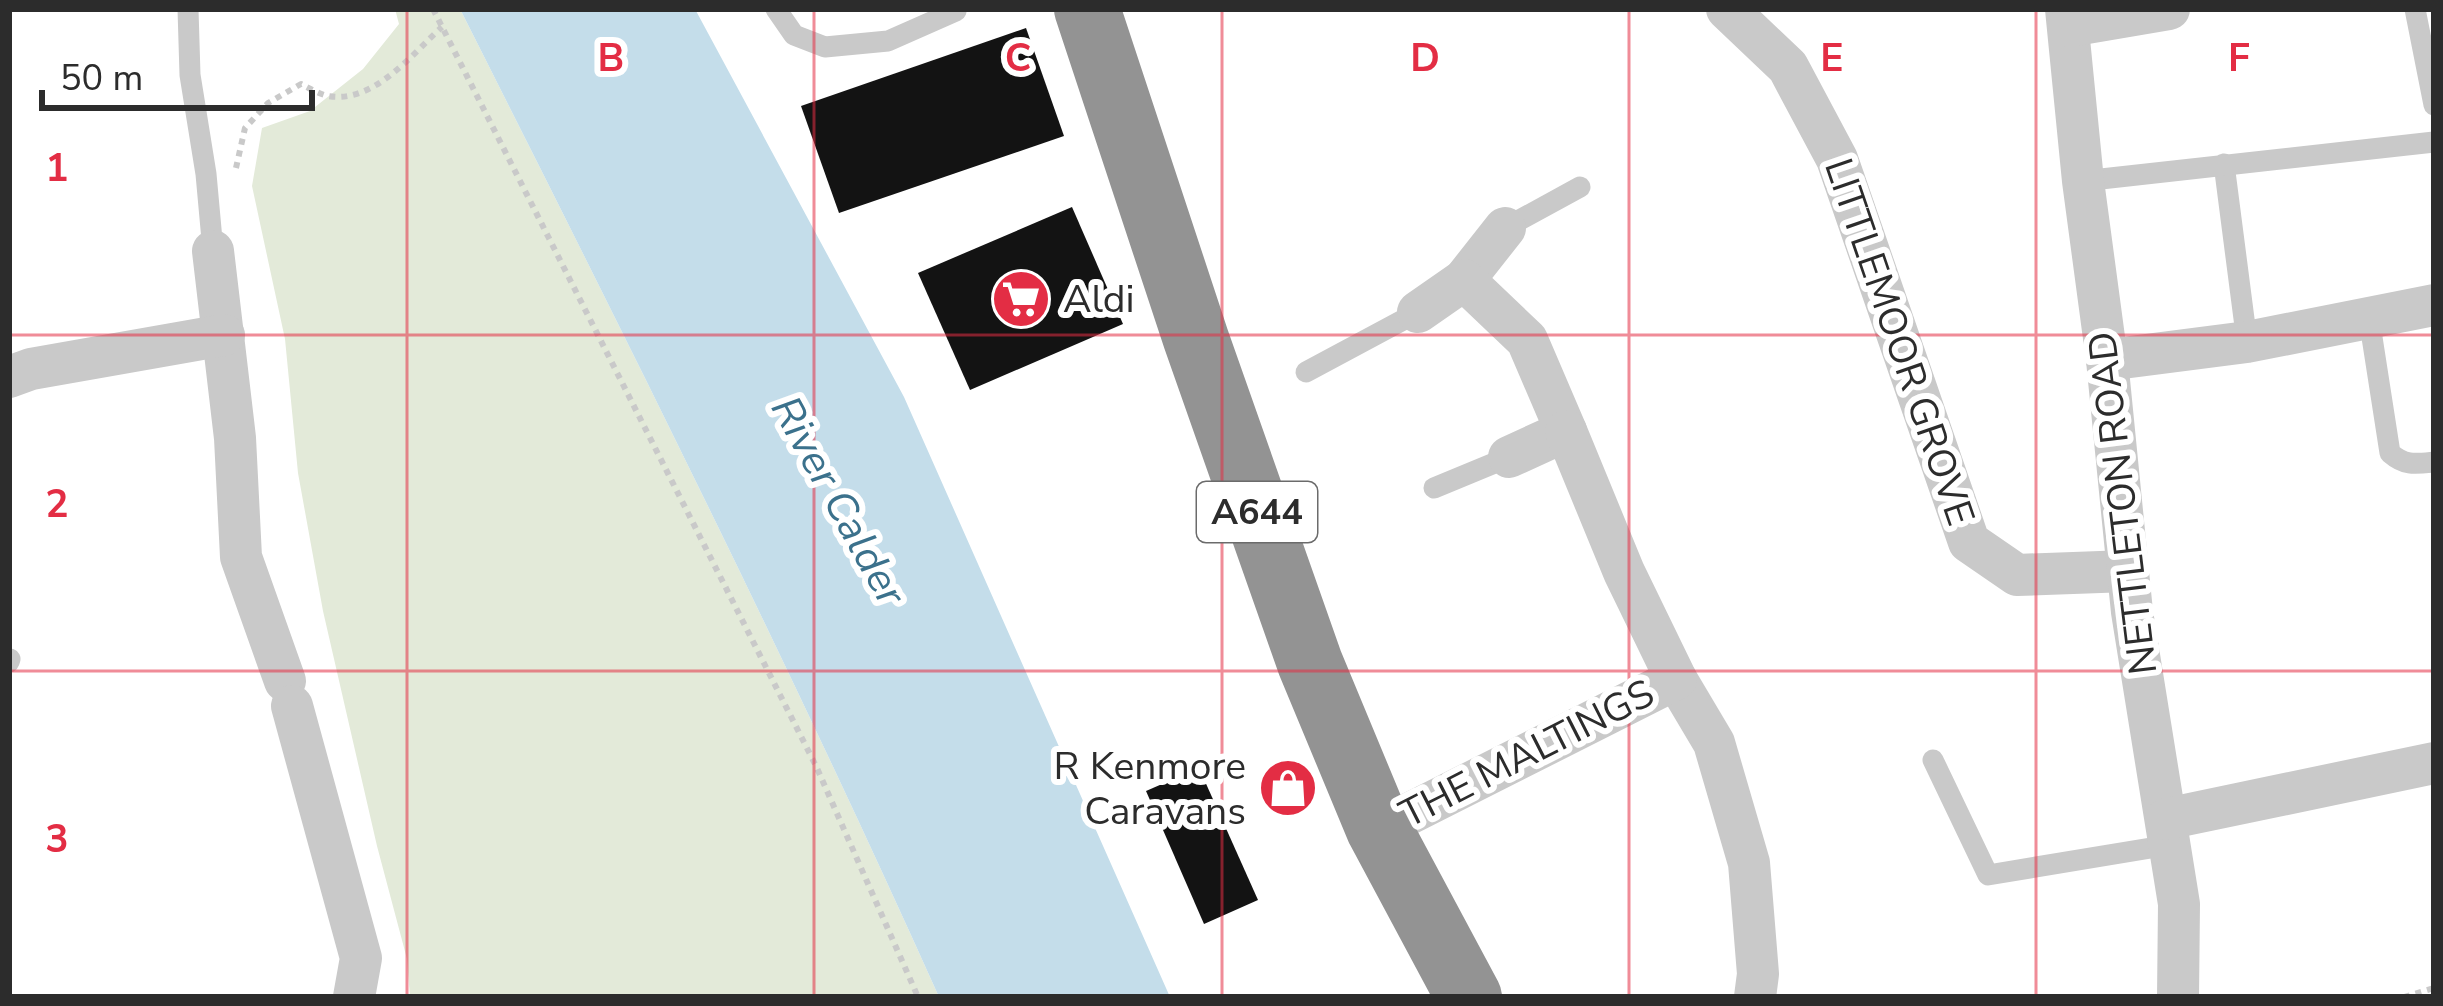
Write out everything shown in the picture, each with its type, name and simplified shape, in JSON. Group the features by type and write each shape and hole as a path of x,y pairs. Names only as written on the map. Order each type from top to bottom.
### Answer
{"highway":[{"name":"A644","path":"1087,9 1302,641 1379,829 1469,997"}],"street":[{"name":"LITTLEMOOR GROVE","path":"1727,9 1788,67 1838,159 1969,542 2017,574 2128,571"},
{"path":"2067,17 2169,9"},
{"name":"NETTLETON ROAD","path":"2067,17 2132,612 2179,904 2178,997"},
{"path":"1418,313 1464,280 1505,228"},
{"path":"213,251 235,438 241,557 289,694 361,958 354,997"},
{"name":"THE MALTINGS","path":"1464,280 1526,340 1624,572 1676,679 1714,743 1749,863 1758,974 1755,997"},
{"path":"2107,360 2247,342 2434,305"},
{"path":"9,377 224,334"},
{"path":"1509,458 1566,431"},
{"name":"THE MALTINGS","path":"1379,829 1676,679"},
{"path":"2168,832 2434,763"}],"lane":[{"path":"188,9 190,75 213,251"},
{"path":"776,9 794,35 825,46 888,41 956,11"},
{"path":"2415,9 2434,105"},
{"path":"2083,181 2434,142"},
{"path":"2224,164 2247,342"},
{"path":"1505,228 1580,188"},
{"path":"1306,372 1418,313"},
{"path":"2369,318 2390,453 2409,465 2434,462"},
{"path":"1434,488 1509,458"},
{"path":"1933,760 1988,875 2168,832"}],"path":[{"path":"433,9 816,766 918,997"},
{"path":"236,186 245,128 268,103 301,84 326,95 368,90 442,27"},
{"path":"2404,997 2434,988"}],"green space":[{"path":"395,9 460,9 765,624 939,997 410,997 407,959 323,611 298,473 285,339 252,186 262,128 310,111 363,69 399,24"}],"water":[{"name":"River Calder","path":"460,9 695,9 904,397 1170,997 939,997 765,624"}],"building":[{"path":"1026,28 1064,136 839,213 801,106"},
{"name":"Aldi","path":"1072,207 1123,324 970,390 918,273"},
{"path":"1199,768 1258,900 1204,924 1146,791"}],"place":[{"name":"Aldi","path":"1021,299"},
{"name":"R Kenmore Caravans","path":"1288,788"}]}
